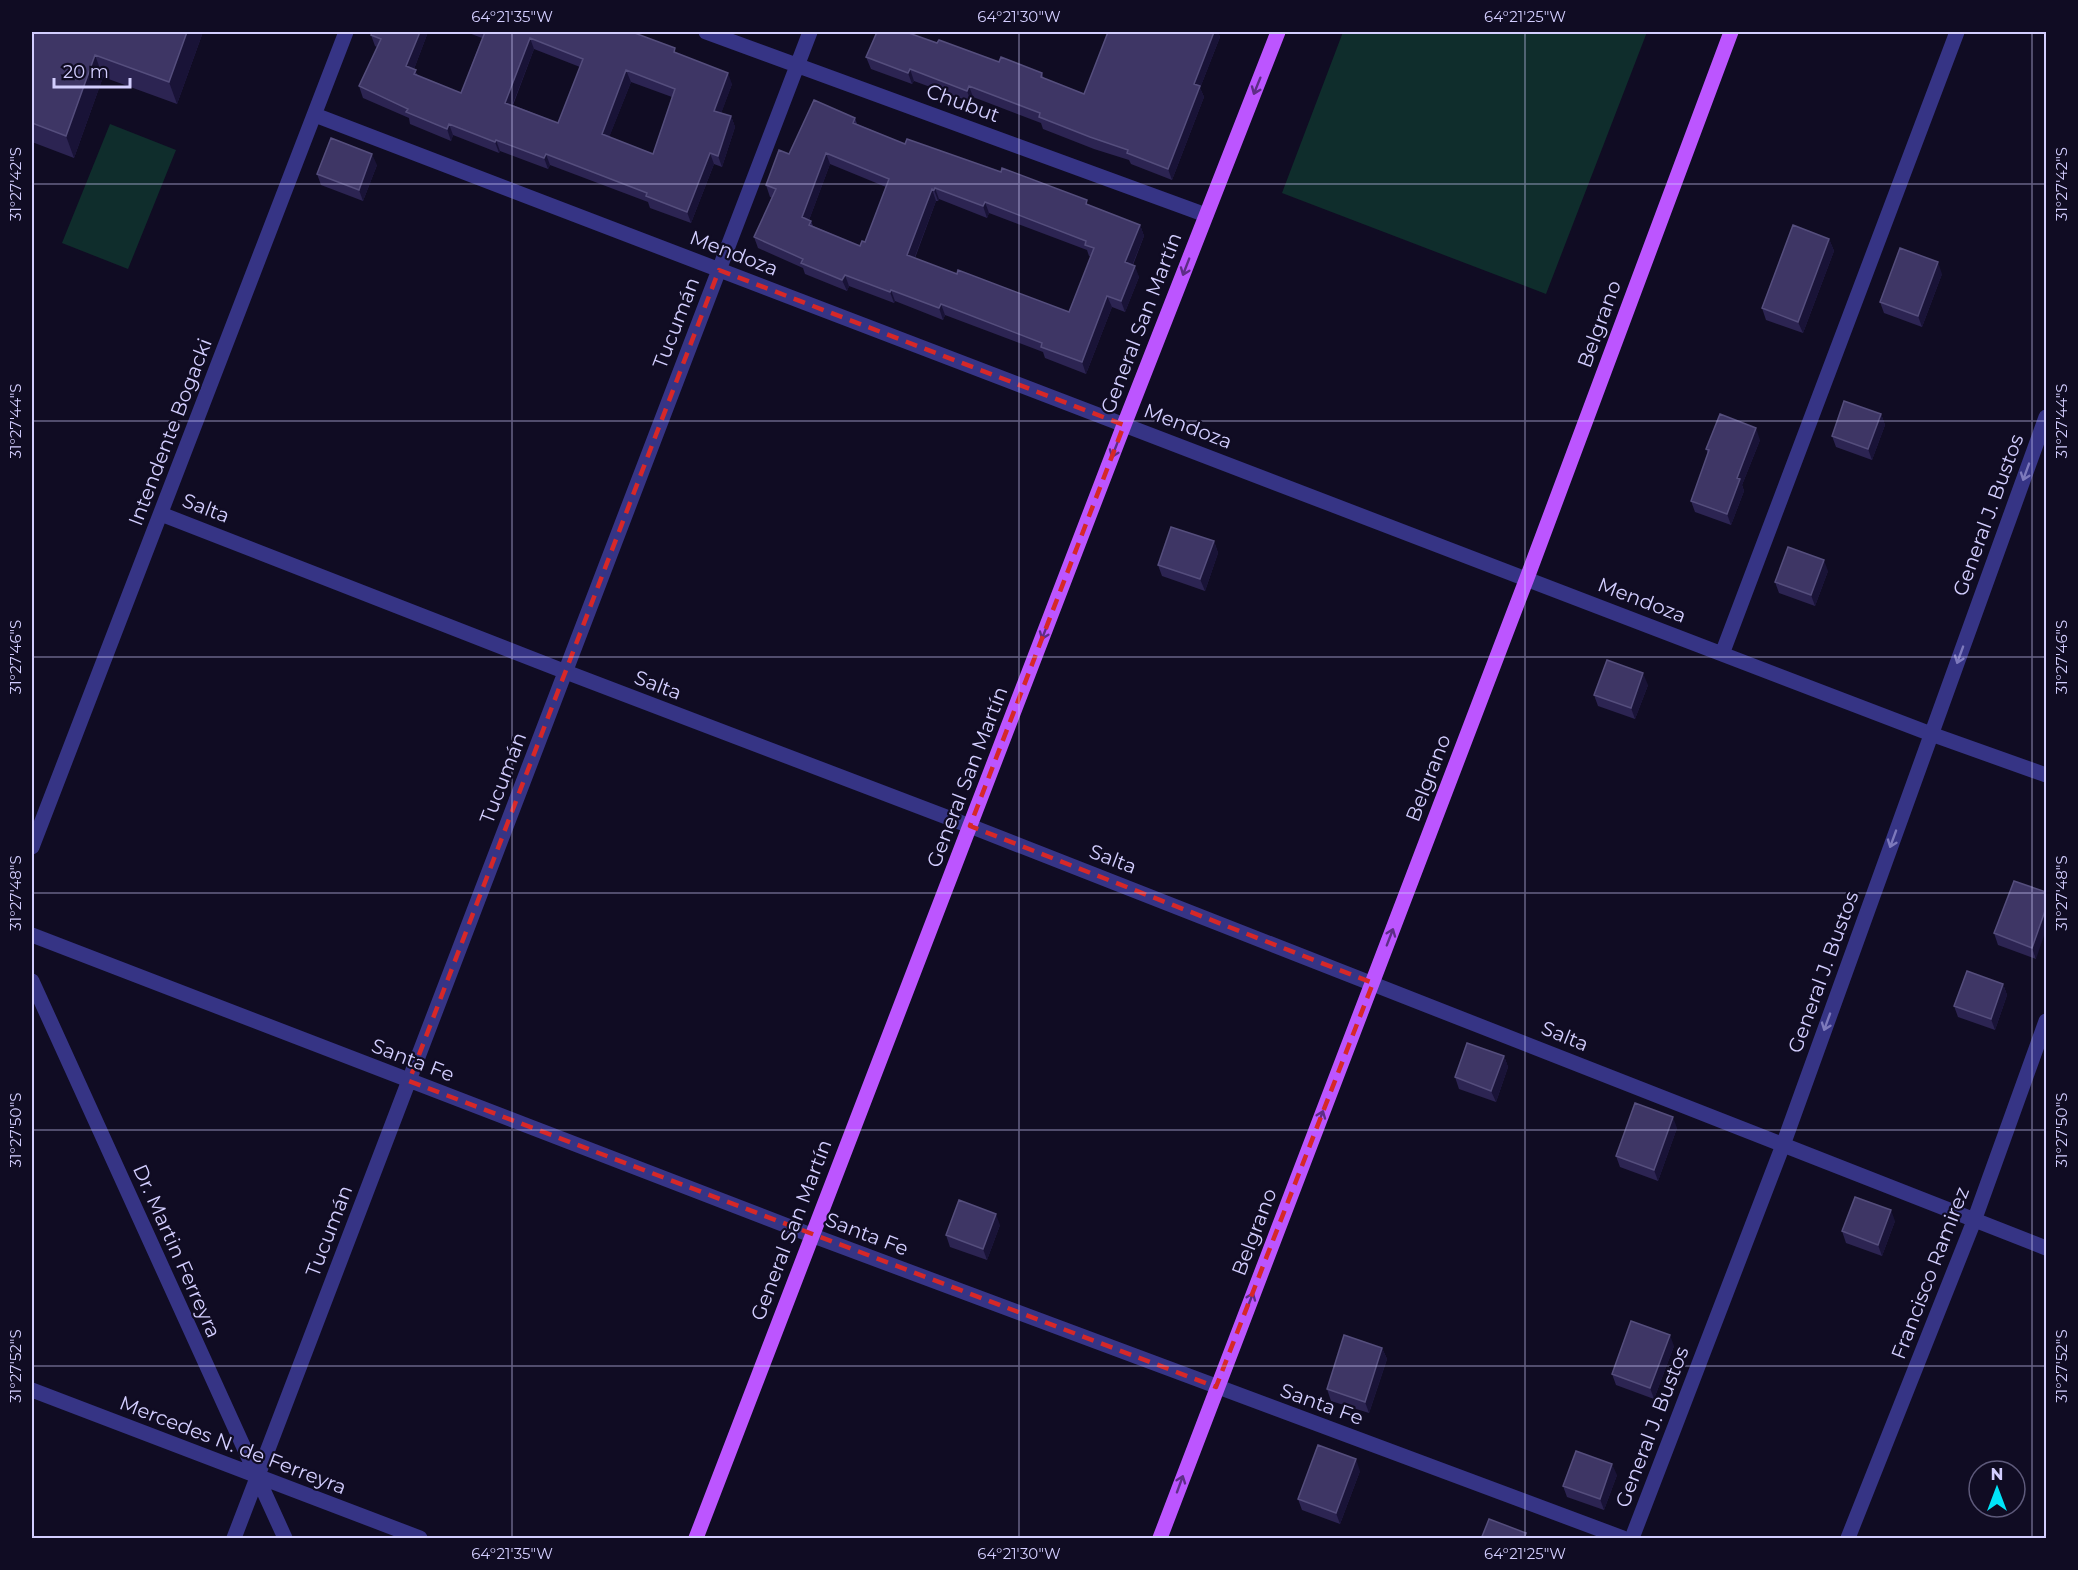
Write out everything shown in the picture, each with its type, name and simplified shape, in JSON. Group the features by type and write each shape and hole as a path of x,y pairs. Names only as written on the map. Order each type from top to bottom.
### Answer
{"main road":[{"name":"General San Martín","path":"696,1539 811,1235 1278,32"},
{"name":"Belgrano","path":"1160,1539 1216,1387 1527,578 1731,32"}],"street":[{"name":"Intendente Bogacki","path":"32,847 346,32"},
{"name":"Chubut","path":"706,32 1206,215"},
{"name":"Tucumán","path":"234,1539 810,32"},
{"path":"1722,654 1957,32"},
{"name":"Mendoza","path":"315,115 1931,734 2046,775"},
{"name":"General J. Bustos","path":"1632,1539 1783,1145 2046,417"},
{"name":"Salta","path":"161,514 970,826 2046,1248"},
{"name":"Santa Fe","path":"32,935 811,1235 1623,1539"},
{"name":"Dr. Martin Ferreyra","path":"32,981 285,1539"},
{"name":"Francisco Ramirez","path":"1848,1539 1974,1221 2046,1021"},
{"name":"Mercedes N. de Ferreyra","path":"32,1390 420,1539"}],"highlighted area":[{"path":"719,270 1124,425 970,826 1373,983 1216,1387 409,1081"}],"green space":[{"path":"1343,32 1647,32 1546,294 1282,193"},
{"path":"110,124 176,150 128,269 62,243"}],"building":[{"path":"32,32 187,32 169,82 95,55 66,136 32,123"},
{"path":"372,32 420,32 406,66 416,70 414,74 461,93 485,32 632,32 675,48 674,52 728,73 714,111 731,116 718,156 710,153 687,212 646,196 647,193 546,154 544,158 449,124 447,129 406,112 408,109 359,86 381,39 371,35","holes":["530,38 583,59 558,123 505,103","626,70 675,89 653,154 602,134"]},
{"path":"877,32 906,32 937,43 939,40 999,62 1001,57 1042,73 1041,77 1084,94 1108,32 1214,32 1194,84 1200,86 1168,169 1127,153 1128,150 1039,117 1040,113 969,86 967,91 910,69 908,73 866,57"},
{"path":"814,100 855,118 853,123 905,144 907,139 1001,172 1002,168 1087,200 1086,204 1140,225 1125,262 1135,266 1121,301 1107,296 1082,362 1041,347 1042,343 941,304 939,308 845,275 842,280 801,263 803,259 754,237 776,189 766,185 779,150 789,154","holes":["826,153 889,179 865,242 862,241 860,246 809,225 811,221 802,217","935,188 983,206 985,202 1086,241 1085,245 1094,248 1069,312 958,270 957,274 907,255 932,189"]},
{"path":"331,138 372,154 359,190 317,174"},
{"path":"1793,225 1829,239 1798,322 1762,308"},
{"path":"1900,248 1938,262 1918,316 1880,302"},
{"path":"1844,401 1881,414 1868,449 1832,436"},
{"path":"1720,414 1756,428 1737,478 1740,479 1727,514 1691,501 1709,450 1706,449"},
{"path":"1171,527 1214,541 1200,579 1158,565"},
{"path":"1788,547 1824,560 1811,595 1775,582"},
{"path":"1607,660 1643,673 1631,708 1594,695"},
{"path":"2014,881 2046,892 2046,908 2032,948 1994,933"},
{"path":"1967,971 2003,984 1991,1019 1954,1006"},
{"path":"1467,1043 1504,1056 1491,1091 1455,1077"},
{"path":"1635,1103 1673,1117 1654,1170 1616,1156"},
{"path":"1855,1197 1891,1210 1878,1245 1842,1231"},
{"path":"959,1200 996,1214 983,1249 946,1235"},
{"path":"1631,1321 1670,1335 1650,1388 1612,1374"},
{"path":"1344,1335 1382,1348 1365,1402 1327,1389"},
{"path":"1318,1445 1356,1459 1336,1513 1298,1499"},
{"path":"1576,1451 1612,1464 1600,1499 1563,1486"},
{"path":"1489,1519 1526,1533 1524,1539 1481,1539"}]}
